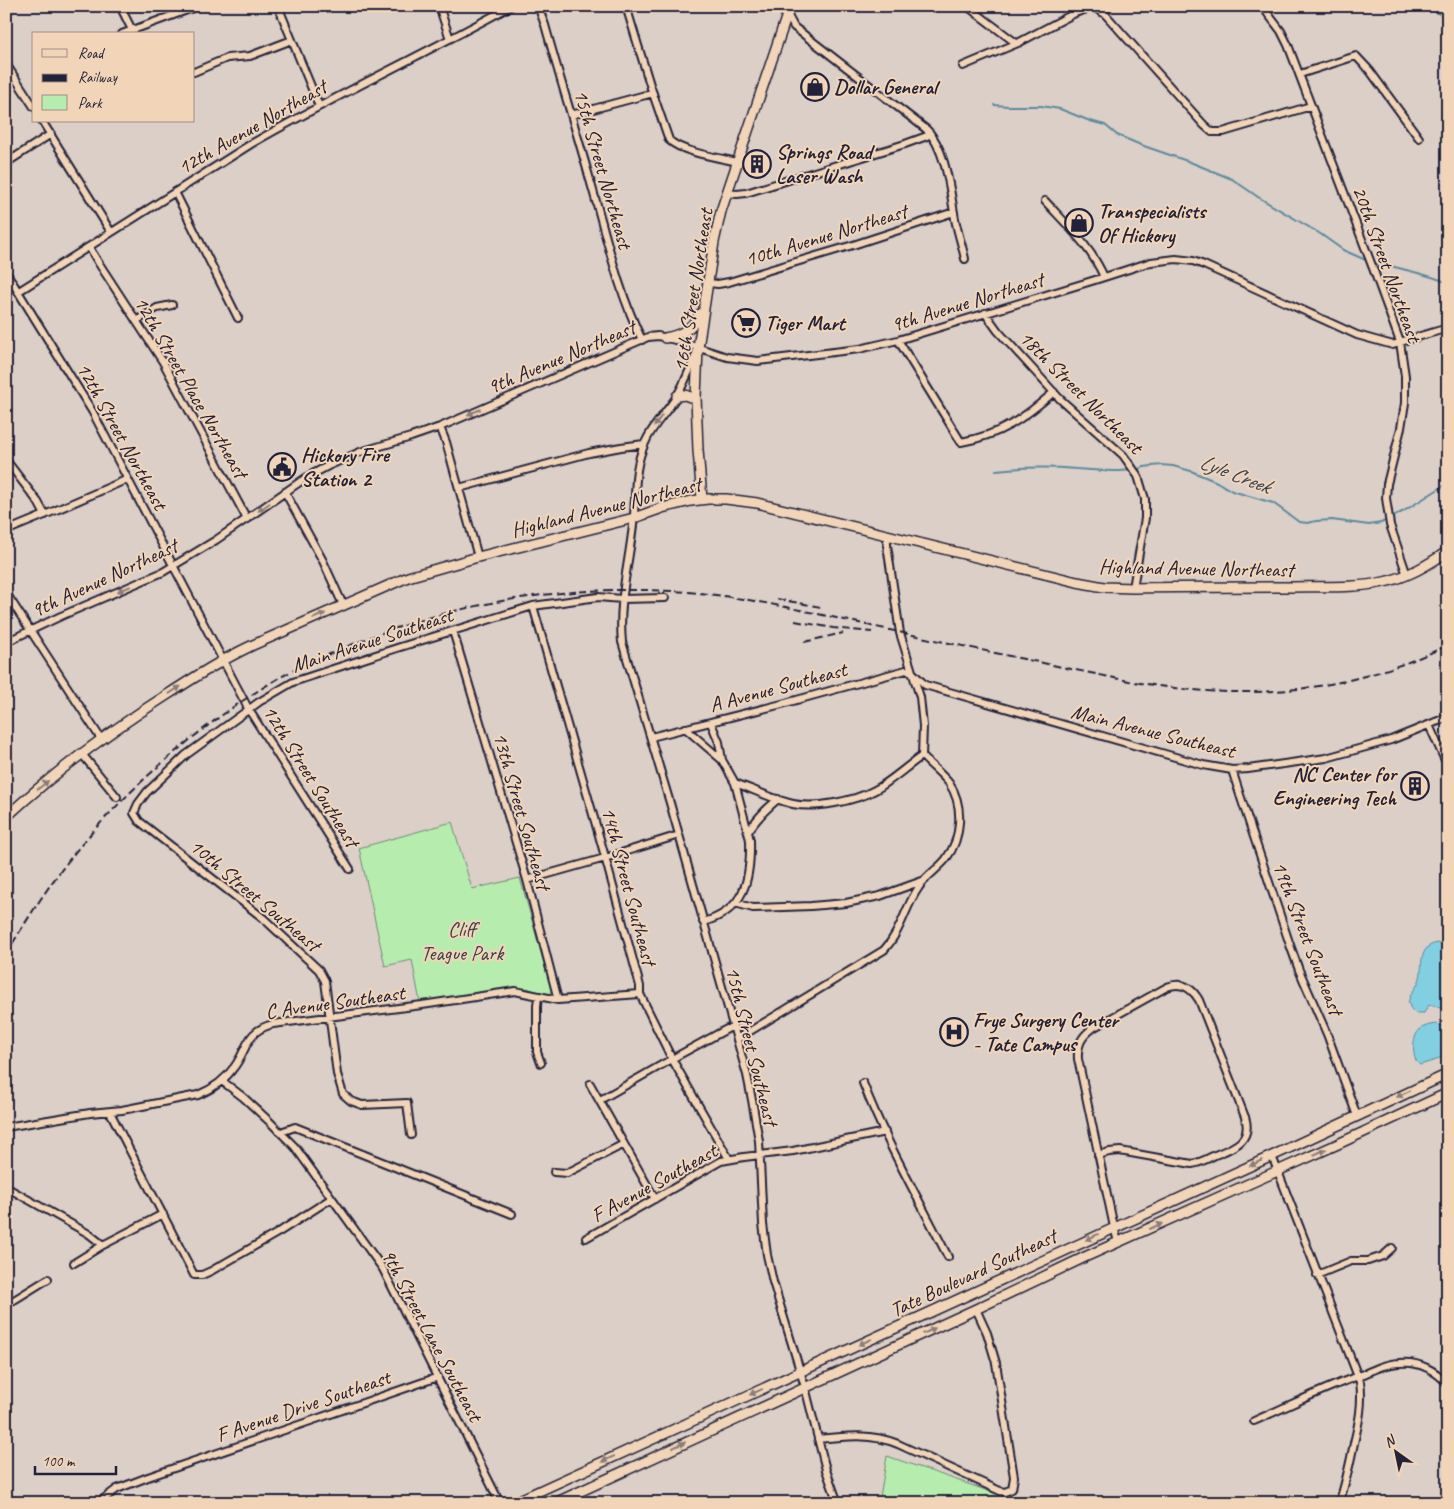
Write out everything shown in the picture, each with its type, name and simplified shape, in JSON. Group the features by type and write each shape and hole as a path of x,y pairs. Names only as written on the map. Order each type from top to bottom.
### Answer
{"main road":[{"name":"16th Street Northeast","path":"702,499 696,400 698,348 716,230 787,8"},
{"path":"665,338 684,332 696,321 703,307"},
{"path":"677,396 685,395 696,400"},
{"name":"Highland Avenue Northeast","path":"6,817 101,739 144,709 222,660 253,645 408,577 478,557 634,518 662,508 702,499 726,499 757,503 1104,587 1357,586 1384,582 1407,575 1426,566 1448,551"},
{"name":"Tate Boulevard Southeast","path":"513,1503 1448,1074"},
{"name":"Tate Boulevard Southeast","path":"555,1503 976,1310 1118,1242 1278,1171 1448,1092"}],"street":[{"path":"120,6 132,30"},
{"path":"127,32 198,6"},
{"path":"278,6 319,106"},
{"path":"438,6 450,39"},
{"name":"12th Avenue Northeast","path":"19,291 251,144 319,106 404,64 511,6"},
{"name":"15th Street Northeast","path":"538,6 615,270 627,307 642,340"},
{"path":"626,6 666,135 673,144 686,149 738,162"},
{"path":"967,6 1016,43"},
{"name":"20th Street Northeast","path":"1262,6 1281,31 1300,74 1400,342 1406,376 1405,403 1401,428 1387,484 1386,498 1390,525 1407,575"},
{"path":"964,66 1090,7 1096,8 1105,14 1204,126 1213,132 1223,132 1311,106"},
{"path":"787,8 794,27 930,133 935,140 945,168 965,259"},
{"path":"195,72 227,58 250,56 292,40"},
{"path":"1300,74 1356,56 1370,71 1420,138"},
{"path":"6,64 32,105"},
{"path":"571,115 653,93"},
{"path":"43,122 111,232"},
{"path":"727,193 749,192 905,144 927,136 930,133"},
{"path":"6,163 51,134"},
{"path":"175,192 238,318"},
{"path":"1045,201 1094,256 1104,277"},
{"name":"10th Avenue Northeast","path":"708,283 729,282 863,242 954,212"},
{"name":"12th Street Place Northeast","path":"89,247 163,362 247,519"},
{"name":"9th Avenue Northeast","path":"6,642 174,566 318,471 348,457 440,427 654,336 727,357 758,361 859,349 898,340 1158,260 1176,258 1204,265 1357,335 1383,344 1393,345 1448,328"},
{"name":"12th Street Northeast","path":"6,272 92,411 244,700"},
{"path":"136,321 157,308 172,305"},
{"name":"18th Street Northeast","path":"985,313 998,331 1054,392 1123,455 1133,468 1140,482 1145,500 1145,518 1133,588"},
{"path":"898,340 961,442 986,436 1010,426 1054,392"},
{"path":"622,599 634,518 636,471 639,457 644,444 661,416 677,396 698,348"},
{"path":"440,427 446,442 478,557"},
{"path":"459,488 589,453 644,444"},
{"path":"6,460 46,515"},
{"path":"6,531 128,479"},
{"path":"285,492 323,561 343,605"},
{"path":"737,1039 884,950 899,930 920,885 945,861 954,844 959,825 959,805 948,782 922,756 923,726 920,697 900,633 887,536"},
{"path":"6,593 101,739"},
{"name":"Main Avenue Southeast","path":"134,813 147,792 186,755 270,695 293,682 533,606 598,597 622,599 665,598"},
{"name":"15th Street Southeast","path":"622,599 620,624 622,642 651,736 737,1039 752,1100 760,1155 763,1224 773,1282 801,1372 828,1477 838,1503"},
{"name":"14th Street Southeast","path":"533,606 605,858 638,978 640,994 672,1059 728,1159"},
{"name":"13th Street Southeast","path":"453,631 527,880 558,1000"},
{"name":"A Avenue Southeast","path":"651,736 711,723 906,670 913,673"},
{"name":"Main Avenue Southeast","path":"913,673 925,685 1203,765 1232,770 1260,768 1326,758 1391,740 1448,717"},
{"name":"12th Street Southeast","path":"244,700 350,869"},
{"path":"711,723 719,742 722,760"},
{"path":"1429,725 1448,767"},
{"path":"685,728 722,760 735,782 750,847 748,872 740,898 720,916 703,922"},
{"path":"82,754 117,796"},
{"path":"735,782 792,804 818,805 840,802 875,790 922,756"},
{"name":"19th Street Southeast","path":"1232,770 1293,953 1327,1034 1357,1116"},
{"path":"748,832 760,815 778,799"},
{"name":"10th Street Southeast","path":"134,813 139,821 263,918 319,970 325,981 337,1074 342,1091 346,1098 362,1105 407,1103 411,1136"},
{"path":"527,880 679,835"},
{"path":"735,903 753,908 846,903 880,896 926,880"},
{"path":"1098,1155 1120,1151 1196,1164 1238,1145 1246,1134 1247,1124 1199,1000 1187,987 1177,984 1167,987 1092,1028 1081,1040 1078,1049 1078,1059 1098,1155 1118,1242"},
{"name":"C Avenue Southeast","path":"6,1127 110,1112 198,1094 210,1089 222,1080 235,1066 250,1037 258,1029 273,1024 329,1018 515,991 558,1000 640,994"},
{"path":"538,997 537,1052 542,1063"},
{"path":"600,1100 733,1027"},
{"name":"9th Street Lane Southeast","path":"222,1080 281,1132 303,1157 383,1269 500,1503"},
{"path":"864,1082 872,1106 948,1257"},
{"path":"590,1084 655,1199"},
{"path":"110,1112 194,1275 211,1272 332,1198"},
{"path":"281,1132 294,1127 512,1214"},
{"name":"F Avenue Southeast","path":"586,1238 711,1166 728,1159 793,1151 885,1132"},
{"path":"554,1172 567,1173 624,1144"},
{"path":"1272,1156 1358,1376 1362,1392 1361,1414 1339,1503"},
{"path":"6,1187 89,1234 103,1245"},
{"path":"74,1263 103,1245 163,1214"},
{"path":"1318,1275 1351,1262 1368,1261 1383,1256 1392,1248"},
{"path":"6,1305 48,1279"},
{"path":"818,1440 857,1435 880,1438 898,1444 1000,1491 1005,1492 1012,1489 1014,1477 996,1363 987,1333 976,1310"},
{"path":"1254,1421 1358,1376 1392,1364 1409,1363 1426,1368 1448,1384"},
{"name":"F Avenue Drive Southeast","path":"98,1503 117,1489 145,1478 438,1377"}],"green space":[{"name":"Cliff Teague Park","path":"452,822 472,889 520,878 552,992 550,997 527,988 420,1002 412,960 385,966 359,848"},
{"path":"887,1456 1023,1503 879,1503"}],"water":[{"path":"1437,943 1448,947 1448,1009 1432,1005 1428,1006 1424,1013 1415,1013 1409,1004 1410,996 1420,978 1424,952 1431,945"},
{"path":"1435,1024 1448,1026 1448,1053 1436,1060 1420,1065 1414,1053 1415,1038 1419,1030"}],"waterway":[{"path":"1429,6 1433,11 1448,18"},
{"path":"994,105 1041,106 1060,109 1105,125 1117,135 1232,179 1343,250 1368,261"},
{"path":"1372,263 1388,265 1448,283"},
{"name":"Lyle Creek","path":"1136,470 1161,465 1191,471 1217,482 1232,491 1273,503 1299,522 1308,523 1332,520 1369,525 1381,523 1448,483"},
{"name":"Lyle Creek","path":"996,470 1016,468 1131,470"}],"railway":[{"path":"6,954 74,853 139,784 207,726 262,688 312,662 386,631 474,607 518,598 608,590 654,590 699,593 799,610 1129,681 1171,688 1212,691 1292,690 1331,684 1370,675 1409,662 1448,645"},
{"path":"777,599 821,607"},
{"path":"795,621 833,628 872,632"},
{"path":"804,642 843,633"}],"place":[{"name":"Dollar General","path":"815,87"},
{"name":"Springs Road Laser Wash","path":"757,164"},
{"name":"Transpecialists Of Hickory","path":"1079,223"},
{"name":"Tiger Mart","path":"746,323"},
{"name":"Hickory Fire Station 2","path":"282,467"},
{"name":"NC Center for Engineering Tech","path":"1415,786"},
{"name":"Frye Surgery Center - Tate Campus","path":"954,1032"}]}
